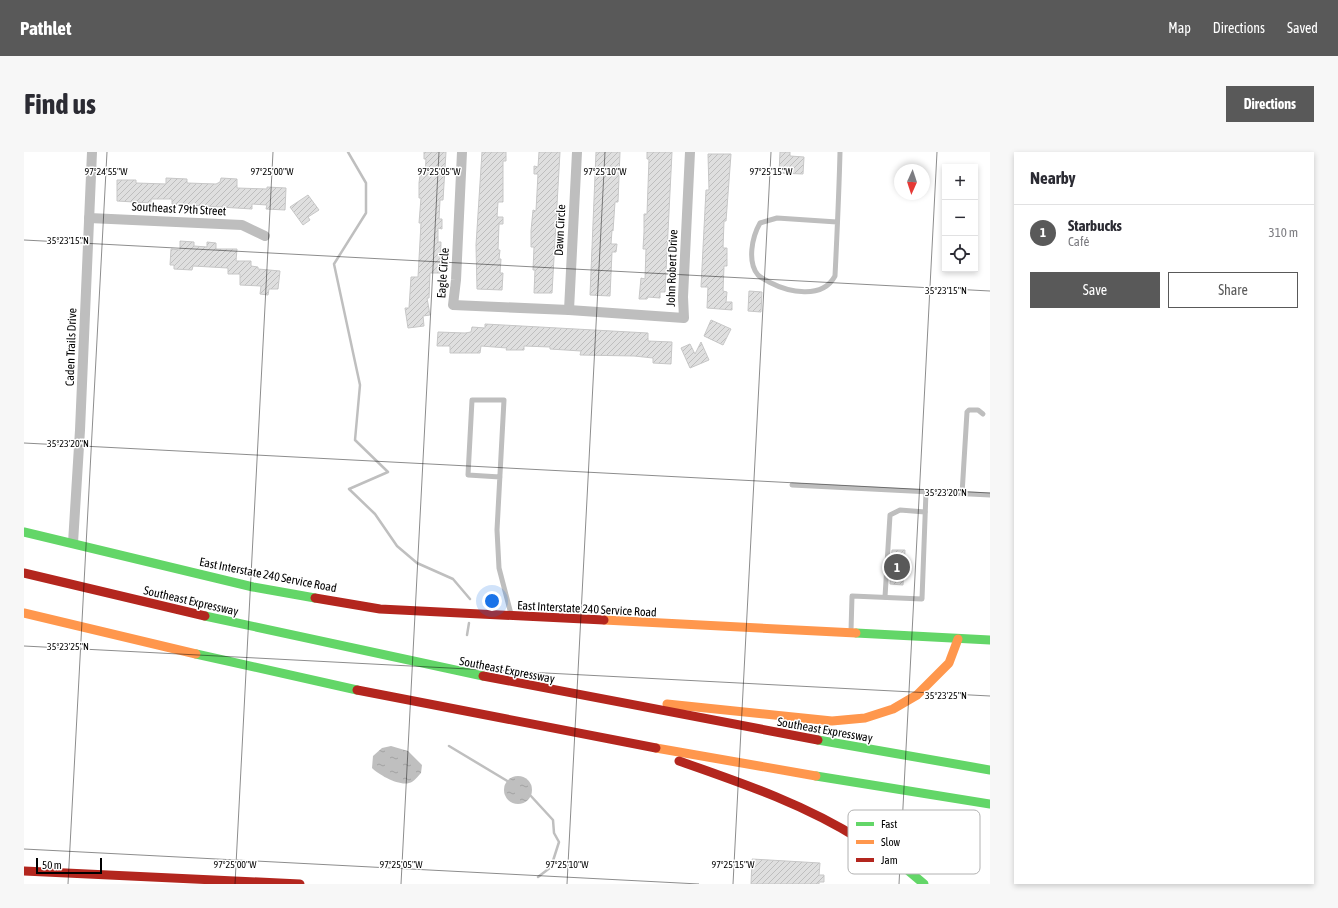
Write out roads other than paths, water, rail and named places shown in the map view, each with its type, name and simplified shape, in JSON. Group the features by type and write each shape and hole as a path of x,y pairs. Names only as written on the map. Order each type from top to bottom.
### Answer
{"main road":[{"name":"East Interstate 240 Service Road","path":"24,532 253,587 380,609 512,617 990,640"},
{"name":"Southeast Expressway","path":"24,573 332,645 598,700 791,736 990,770"},
{"path":"24,613 286,675 637,746 801,775 990,804"},
{"path":"598,700 689,705 832,721 865,718 893,709 906,702 922,690 949,663 958,639"},
{"path":"637,746 801,806 848,831"},
{"path":"24,871 300,884"},
{"path":"912,874 924,884"}],"street":[{"name":"Caden Trails Drive","path":"73,543 80,430 92,152"},
{"name":"Eagle Circle","path":"462,152 456,280 453,305 569,310"},
{"name":"Dawn Circle","path":"569,310 577,152"},
{"name":"John Robert Drive","path":"569,310 684,318 683,297 690,152"},
{"name":"Southeast 79th Street","path":"89,218 242,225 265,236"}],"lane":[{"path":"838,222 777,218 760,223 756,230 752,261 758,276 773,284 794,292 817,291 826,287 832,282 835,276 838,222 840,152"},
{"path":"500,477 468,475 472,400 504,400 500,477 497,530 499,568 512,617"},
{"path":"962,494 967,412 969,410 978,410 983,414"},
{"path":"792,485 990,495"},
{"path":"850,634 852,596 922,599 926,492"},
{"path":"886,597 890,515 900,510 925,512"}],"water":[{"path":"391,746 408,751 422,765 421,773 416,779 405,784 400,783 384,777 372,768 373,756 382,748"},
{"path":"518,776 528,780 532,790 528,800 518,804 508,800 504,790 508,780"}],"waterway":[{"path":"348,152 366,183 366,213 334,264 360,385 355,440 388,472 349,489 375,514 397,546 417,563 453,579 470,599"},
{"path":"467,635 469,623"},
{"path":"449,746 509,782"},
{"path":"530,795 553,820 554,833 559,842 551,867 538,877"}],"place":[{"name":"Starbucks","path":"897,567"}]}
